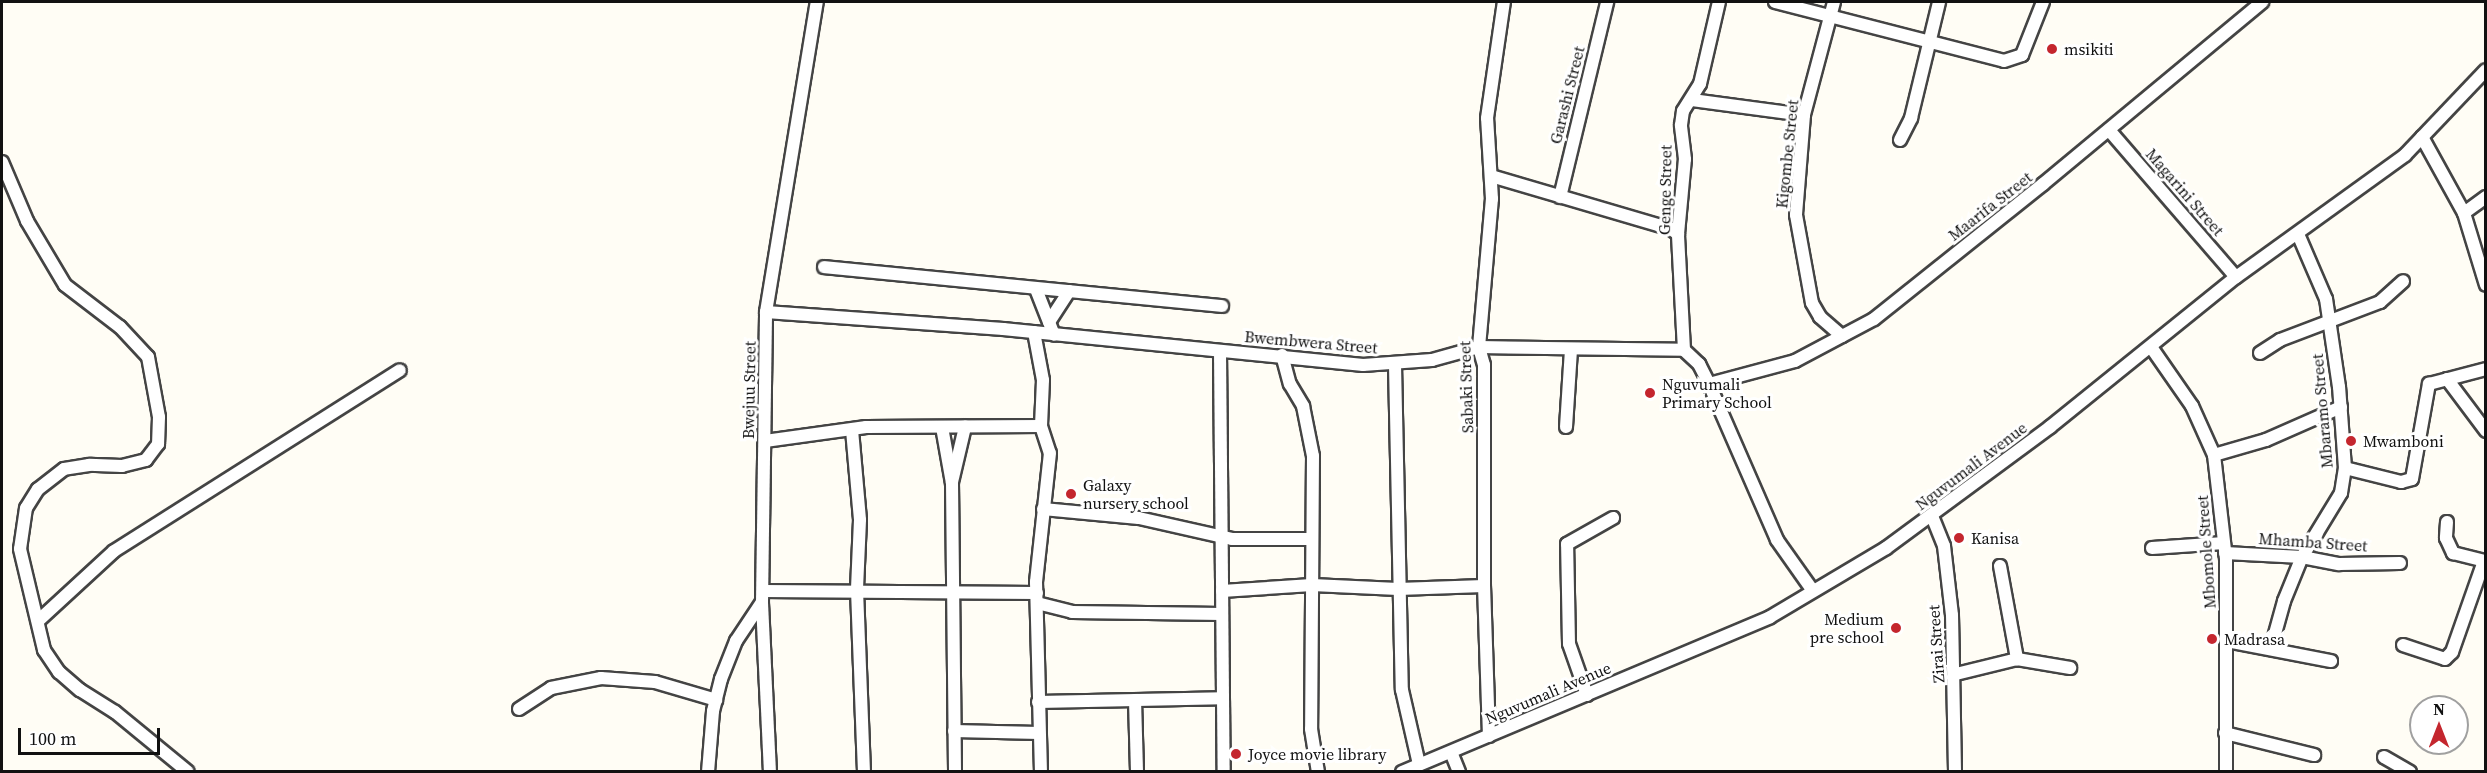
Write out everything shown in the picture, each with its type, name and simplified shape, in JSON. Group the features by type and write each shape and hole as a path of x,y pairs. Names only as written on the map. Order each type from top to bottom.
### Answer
{"street":[{"name":"Bwejuu Street","path":"770,771 762,596 766,312 817,2"},
{"name":"Sabaki Street","path":"1489,736 1484,586 1484,365 1479,347 1491,176 1487,118 1504,2"},
{"name":"Garashi Street","path":"1560,197 1607,2"},
{"name":"Genge Street","path":"1684,350 1678,234 1685,159 1681,125 1683,111 1700,84 1719,2"},
{"path":"1775,2 1832,7 1932,42 2004,61 2022,55 2043,2"},
{"path":"1900,140 1911,118 1918,84 1932,42 1939,2"},
{"name":"Maarifa Street","path":"1708,384 1795,361 1874,319 2109,130 2262,2"},
{"name":"Kigombe Street","path":"1832,7 1804,115 1797,227 1812,303 1820,317 1842,336"},
{"name":"Nguvumali Avenue","path":"1402,771 1770,617 1932,516 2151,347 2236,277 2405,155 2486,70"},
{"path":"1692,100 1804,115"},
{"name":"Magarini Street","path":"2109,130 2236,277"},
{"path":"2422,137 2464,213 2486,285"},
{"path":"2,162 27,221 65,285 120,327 148,357 159,417 158,444 146,460 122,466 89,465 64,469 38,489 26,507 20,549 44,651 59,672 188,771"},
{"path":"1491,176 1671,229 1678,234"},
{"path":"2464,213 2486,197"},
{"name":"Mbaramo Street","path":"2271,648 2284,601 2302,557 2337,503 2345,468 2341,407 2329,320 2316,270 2298,234"},
{"path":"824,267 1222,306"},
{"path":"2260,353 2280,340 2380,302 2403,281"},
{"path":"1036,289 1054,335"},
{"path":"1049,322 1069,291"},
{"name":"Bwembwera Street","path":"766,312 1034,332 1220,351 1395,365 1479,347 1684,350"},
{"path":"1034,332 1043,380 1041,426 1050,453 1043,509 1037,598 1041,771"},
{"name":"Mbomole Street","path":"2151,347 2192,406 2214,455 2224,548 2227,641 2226,771"},
{"path":"1566,427 1571,348"},
{"path":"1684,350 1699,364 1777,540 1814,591"},
{"path":"1220,351 1219,534 1224,771"},
{"path":"1281,355 1290,384 1303,406 1313,456 1310,539 1311,729 1317,771"},
{"path":"1395,365 1398,589 1402,690 1419,764"},
{"path":"2345,468 2401,482 2412,479 2429,384 2486,369"},
{"path":"38,621 114,551 399,370"},
{"path":"2447,379 2486,430"},
{"path":"2214,455 2265,441 2341,407"},
{"path":"765,441 852,430 942,426 1041,426"},
{"path":"942,426 952,483 951,591 955,771"},
{"path":"952,483 965,427"},
{"path":"852,430 860,520 857,590 864,771"},
{"path":"1043,509 1109,514 1219,534 1232,539 1310,539"},
{"name":"Zirai Street","path":"1932,516 1944,546 1956,674 1955,771"},
{"path":"1587,695 1569,644 1567,544 1613,518"},
{"path":"2403,645 2445,658 2452,652 2485,561 2453,553 2448,547 2446,522"},
{"name":"Mhamba Street","path":"2152,548 2224,548 2302,557 2339,564 2400,563"},
{"path":"2000,566 2017,659"},
{"path":"1222,591 1312,585 1398,589 1484,586"},
{"path":"708,771 716,700 736,641 762,596 857,590 951,591 1037,598 1072,612 1222,614"},
{"path":"2227,641 2331,661"},
{"path":"1956,674 2017,659 2070,668"},
{"path":"519,709 551,688 601,678 655,682 716,700"},
{"path":"1038,702 1222,698"},
{"path":"1135,700 1137,771"},
{"path":"954,731 1040,733"},
{"path":"2225,733 2314,755"},
{"path":"1451,752 1459,771"},
{"path":"2384,757 2410,771"}],"place":[{"name":"msikiti","path":"2052,49"},
{"name":"Nguvumali Primary School","path":"1650,393"},
{"name":"Mwamboni","path":"2351,441"},
{"name":"Galaxy nursery school","path":"1071,494"},
{"name":"Kanisa","path":"1959,538"},
{"name":"Medium pre school","path":"1896,628"},
{"name":"Madrasa","path":"2212,639"},
{"name":"Joyce movie library","path":"1236,754"}]}
